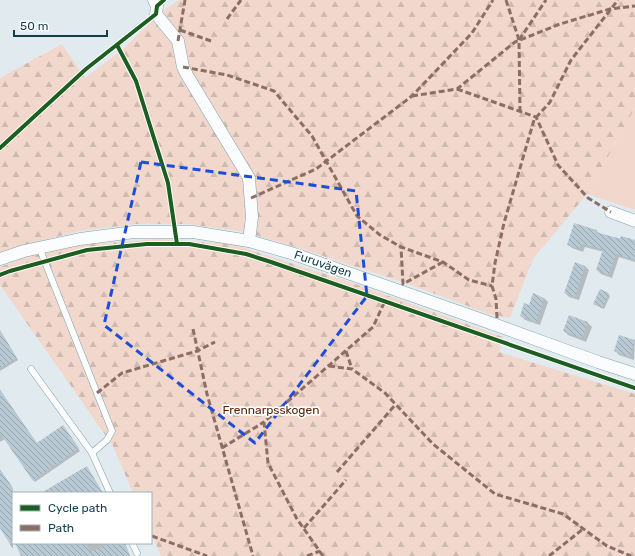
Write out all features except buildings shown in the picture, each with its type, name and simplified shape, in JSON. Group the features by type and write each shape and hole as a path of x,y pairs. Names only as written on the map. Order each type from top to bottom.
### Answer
{"street":[{"path":"154,0 157,6 156,14 178,41 183,67 187,75 249,178 252,217 249,241"},
{"path":"610,212 635,221"},
{"name":"Furuvägen","path":"0,259 24,251 80,239 134,232 193,232 249,241 291,253 635,374"}],"lane":[{"path":"39,248 112,431 107,440 92,453"},
{"path":"31,369 92,453 110,492"},
{"path":"132,544 137,553"}],"highlighted area":[{"path":"141,162 356,191 367,296 255,443 104,325"}],"green space":[{"path":"179,0 635,0 635,108 587,194 533,259 510,318 489,314 411,285 296,247 245,232 188,224 136,224 80,231 35,242 0,253 0,78 62,44 85,78 124,48 164,10"},
{"path":"635,108 635,210 587,194"},
{"name":"Frennarpsskogen","path":"159,239 232,244 347,281 503,337 499,352 635,394 635,556 161,556 152,535 152,492 133,492 113,446 0,285 0,267 27,257 77,245"}],"marked path":[{"path":"178,41 185,0"},
{"path":"227,19 241,0"},
{"path":"251,198 316,169 412,96 472,33 493,0"},
{"path":"506,0 519,40 520,111"},
{"path":"519,40 546,0"},
{"path":"497,318 496,299 492,286 495,263 504,223 534,120 550,102 571,60 618,0"},
{"path":"412,96 457,89 515,42 560,24 610,9 635,6"},
{"path":"180,30 211,41"},
{"path":"183,67 227,75 274,91 312,136 357,216 380,235 401,247"},
{"path":"457,89 536,117 558,165 588,198 611,212"},
{"path":"443,262 403,284 401,247 443,262 469,280 492,286"},
{"path":"323,556 297,519 268,463 264,422 373,327 385,301"},
{"path":"193,329 207,394 253,556"},
{"path":"97,393 122,373 197,351 215,342"},
{"path":"346,351 352,369"},
{"path":"329,366 352,369 385,393 433,444 495,494 563,514 607,546 631,556"},
{"path":"337,472 396,404"},
{"path":"222,448 264,422"},
{"path":"304,528 346,480"},
{"path":"549,556 583,529"},
{"path":"152,536 207,556"},
{"path":"307,556 320,551"}],"cycle path":[{"path":"0,148 86,69 156,14 157,6 164,0"},
{"path":"117,45 136,81 168,183 177,244"},
{"path":"0,275 87,250 147,244 189,244 246,254 635,388"}]}
